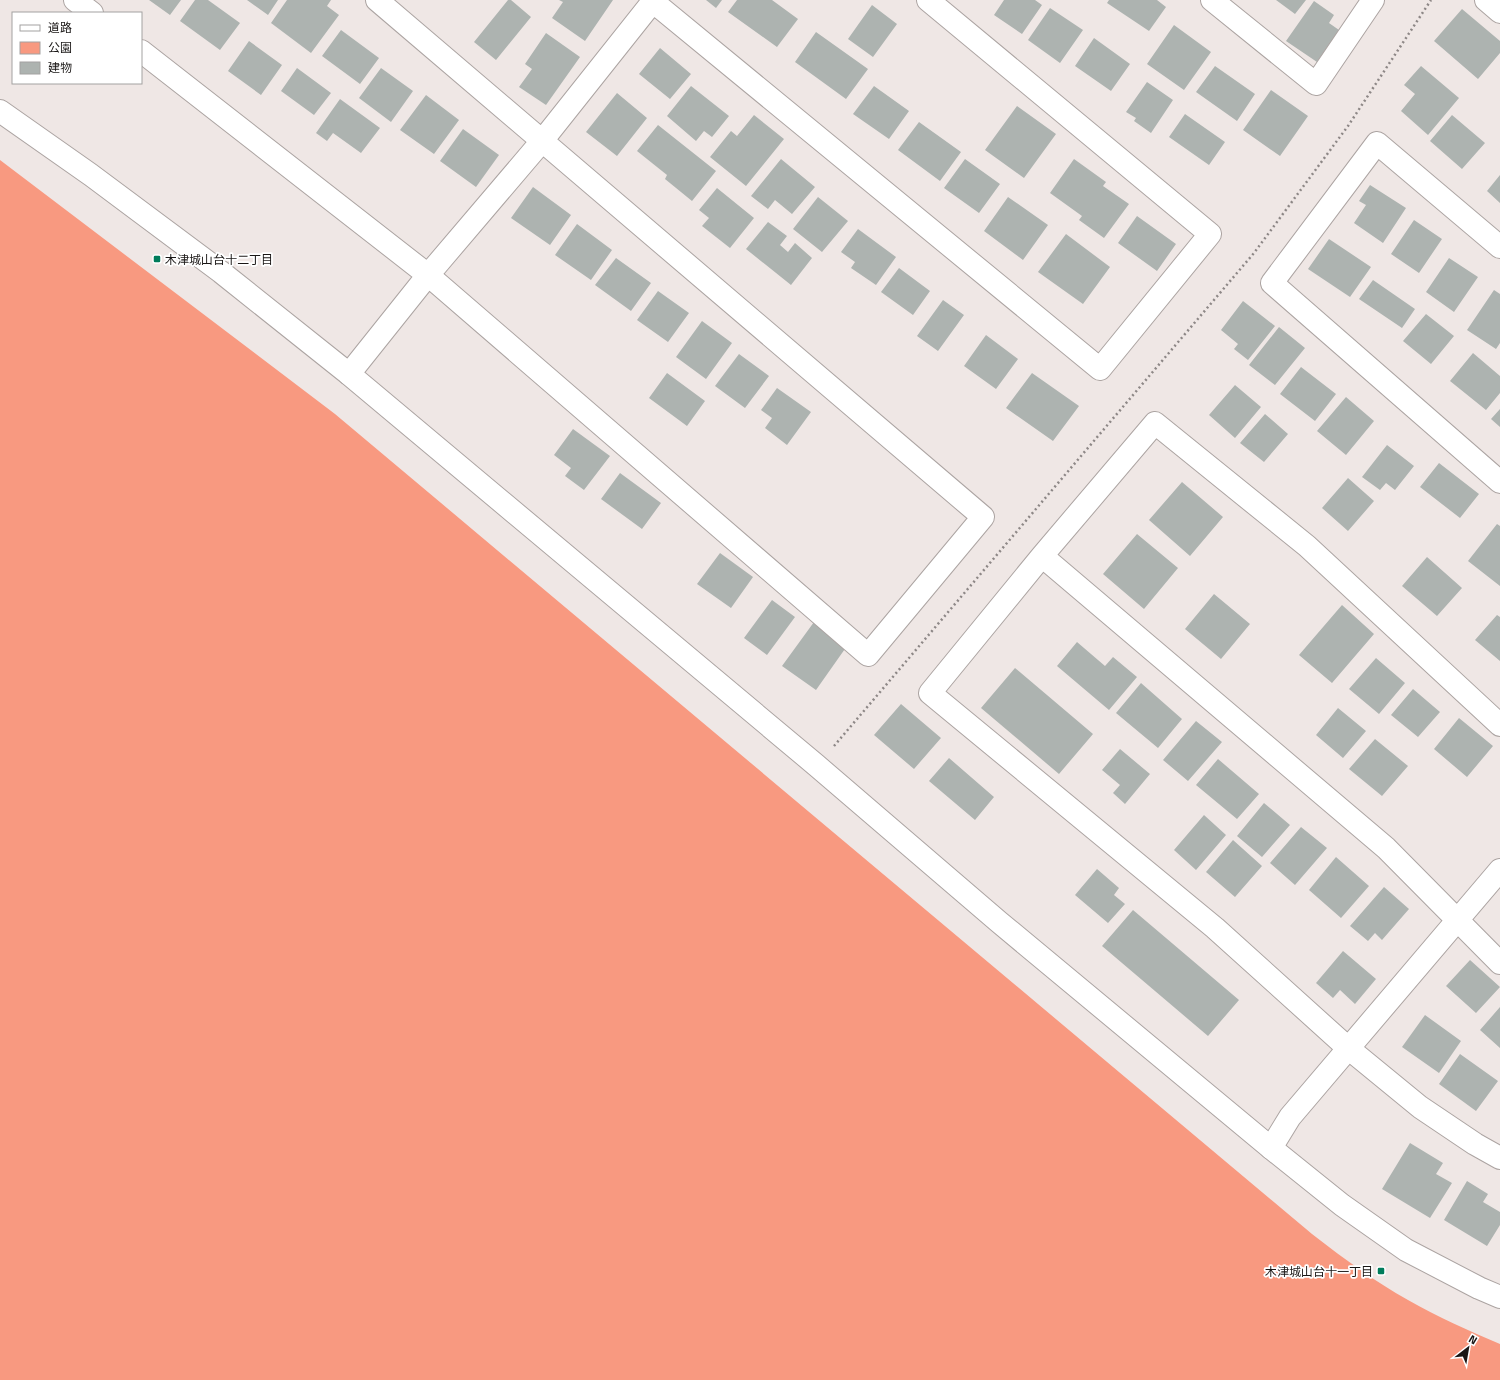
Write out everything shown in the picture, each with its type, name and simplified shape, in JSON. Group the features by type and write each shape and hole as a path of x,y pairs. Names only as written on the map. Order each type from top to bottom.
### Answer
{"street":[{"path":"75,0 91,12"},
{"path":"142,53 428,274 868,655 983,517 377,0"},
{"path":"349,374 428,274 542,141 652,0 1100,368 1210,234 928,0"},
{"path":"1212,0 1316,84 1373,0"},
{"path":"1486,0 1500,12"},
{"path":"0,112 91,175 214,267 349,374 816,765 994,917 1271,1148 1342,1205 1406,1250 1479,1288 1500,1297"},
{"path":"1500,247 1377,143 1272,283 1500,482"},
{"path":"1500,725 1307,546 1155,423 1042,556 930,693 1215,928 1348,1048 1420,1107 1475,1144 1500,1158"},
{"path":"1042,556 1386,848 1500,963"},
{"path":"1271,1148 1290,1117 1500,870"}],"path":[{"path":"816,765 836,745 1254,252 1348,126 1431,0"}],"green space":[{"path":"0,160 335,414 1312,1234 1335,1252 1395,1293 1442,1318 1500,1344 1500,1380 0,1380"}],"building":[{"path":"149,0 181,0 170,15"},
{"path":"195,0 208,0 240,23 220,50 180,21"},
{"path":"247,0 278,0 268,15"},
{"path":"287,0 331,0 327,6 339,15 311,53 271,23"},
{"path":"508,0 511,0 531,17 496,60 474,42"},
{"path":"559,0 613,0 585,41 552,18 563,2"},
{"path":"706,0 722,0 716,8"},
{"path":"737,0 772,0 798,19 777,47 728,12"},
{"path":"1004,0 1035,0 1042,5 1022,34 994,15"},
{"path":"1109,0 1157,0 1166,7 1149,31 1107,3"},
{"path":"1276,0 1306,0 1295,14"},
{"path":"1314,1 1334,15 1329,23 1339,30 1317,62 1286,41"},
{"path":"872,5 897,24 873,57 848,39"},
{"path":"1050,8 1083,30 1060,63 1028,40"},
{"path":"1462,9 1500,41 1500,53 1478,79 1434,41"},
{"path":"1174,25 1211,52 1184,90 1147,64"},
{"path":"341,30 379,58 360,84 322,56"},
{"path":"816,32 868,69 846,99 795,62"},
{"path":"546,33 580,57 546,105 519,87 532,69 525,64"},
{"path":"1094,38 1130,64 1111,91 1075,66"},
{"path":"249,41 282,65 261,95 228,71"},
{"path":"660,48 691,74 670,99 639,74"},
{"path":"1215,66 1255,94 1237,121 1196,92"},
{"path":"1421,66 1459,98 1428,135 1401,111 1415,94 1404,85"},
{"path":"297,68 331,93 314,115 281,91"},
{"path":"381,68 413,91 391,122 359,98"},
{"path":"1147,82 1173,100 1151,133 1134,121 1136,118 1126,112"},
{"path":"691,86 729,116 712,137 704,131 696,141 667,116"},
{"path":"874,86 909,111 889,139 853,114"},
{"path":"1271,90 1308,116 1280,156 1243,130"},
{"path":"617,93 647,118 617,156 586,132"},
{"path":"426,95 459,120 434,154 400,130"},
{"path":"340,99 380,128 361,153 333,133 327,141 316,133"},
{"path":"1017,106 1056,134 1024,178 985,150"},
{"path":"1185,114 1225,142 1209,165 1169,137"},
{"path":"754,115 784,139 746,186 710,157 731,131 737,136"},
{"path":"1452,115 1485,143 1462,169 1430,141"},
{"path":"919,122 961,152 940,181 898,150"},
{"path":"658,125 716,171 692,201 665,179 667,175 637,151"},
{"path":"463,129 499,155 476,187 440,161"},
{"path":"781,159 815,187 792,214 775,200 768,209 751,196"},
{"path":"965,159 1000,184 979,213 944,188"},
{"path":"1074,159 1106,182 1103,186 1129,204 1104,238 1079,220 1082,216 1050,193"},
{"path":"1500,175 1500,203 1487,191"},
{"path":"1370,185 1406,208 1383,243 1354,223 1366,205 1359,201"},
{"path":"533,187 571,215 550,245 511,218"},
{"path":"717,188 754,218 730,248 702,226 709,218 699,210"},
{"path":"818,197 848,221 822,252 793,229"},
{"path":"1008,197 1048,225 1023,260 984,231"},
{"path":"1137,216 1176,244 1157,271 1118,243"},
{"path":"1414,220 1442,239 1419,273 1391,254"},
{"path":"768,222 787,236 780,245 788,252 795,243 812,258 791,285 746,249"},
{"path":"577,224 612,250 591,280 555,255"},
{"path":"858,229 896,257 876,285 851,268 855,262 841,252"},
{"path":"1066,234 1110,267 1083,304 1038,272"},
{"path":"1329,239 1371,267 1350,297 1308,269"},
{"path":"616,258 651,283 631,311 595,285"},
{"path":"1449,258 1478,277 1454,312 1426,292"},
{"path":"899,268 930,291 913,315 881,292"},
{"path":"1373,280 1415,309 1402,328 1359,299"},
{"path":"1494,290 1500,294 1500,343 1496,349 1467,330"},
{"path":"658,291 689,313 668,342 637,320"},
{"path":"943,300 964,315 938,351 917,336"},
{"path":"1243,301 1275,326 1248,360 1234,349 1238,344 1221,330"},
{"path":"1426,314 1454,336 1431,364 1403,341"},
{"path":"702,321 732,343 706,379 676,357"},
{"path":"1279,327 1305,348 1275,385 1249,365"},
{"path":"986,335 1018,359 996,389 964,366"},
{"path":"1473,353 1500,376 1500,393 1486,410 1450,381"},
{"path":"739,354 769,376 745,408 715,386"},
{"path":"1301,367 1336,394 1315,421 1280,394"},
{"path":"667,373 705,401 687,426 649,398"},
{"path":"1032,373 1079,406 1053,441 1006,408"},
{"path":"1235,385 1261,407 1235,438 1209,415"},
{"path":"777,388 811,412 787,445 765,428 772,418 761,410"},
{"path":"1346,397 1374,421 1346,455 1317,431"},
{"path":"1500,409 1500,427 1491,419"},
{"path":"1265,414 1288,434 1264,462 1240,443"},
{"path":"573,429 610,456 584,490 565,476 571,468 554,455"},
{"path":"1387,445 1414,466 1395,490 1386,483 1380,490 1362,477"},
{"path":"1439,463 1479,494 1460,518 1420,487"},
{"path":"620,473 661,503 642,529 601,499"},
{"path":"1348,478 1374,501 1348,531 1322,508"},
{"path":"1182,482 1223,517 1190,556 1149,520"},
{"path":"1497,524 1500,526 1500,586 1468,561"},
{"path":"1137,534 1178,568 1144,609 1103,574"},
{"path":"720,553 753,577 731,608 697,584"},
{"path":"1427,557 1462,588 1437,616 1402,586"},
{"path":"1214,594 1250,624 1221,659 1185,629"},
{"path":"772,600 795,617 767,655 744,638"},
{"path":"1342,605 1374,634 1332,683 1299,655"},
{"path":"1497,615 1500,617 1500,661 1475,640"},
{"path":"814,622 847,646 816,690 782,666"},
{"path":"1077,642 1105,666 1113,657 1137,677 1109,710 1057,666"},
{"path":"1376,658 1405,683 1379,714 1349,689"},
{"path":"1015,668 1093,734 1059,774 981,708"},
{"path":"1141,683 1182,719 1158,748 1116,713"},
{"path":"1413,689 1440,712 1418,737 1391,715"},
{"path":"901,704 941,738 914,769 874,735"},
{"path":"1338,708 1366,731 1343,758 1316,735"},
{"path":"1459,718 1493,746 1467,777 1434,749"},
{"path":"1196,721 1222,742 1188,781 1163,760"},
{"path":"1375,739 1408,766 1382,796 1349,769"},
{"path":"1120,749 1150,774 1125,804 1113,793 1120,785 1102,770"},
{"path":"949,758 994,797 975,820 929,781"},
{"path":"1218,759 1259,794 1237,819 1196,785"},
{"path":"1264,803 1290,825 1262,857 1237,836"},
{"path":"1204,815 1226,835 1196,870 1174,850"},
{"path":"1301,827 1327,848 1295,885 1270,863"},
{"path":"1233,840 1262,866 1235,897 1206,872"},
{"path":"1336,857 1369,886 1341,918 1309,890"},
{"path":"1097,869 1119,888 1114,895 1125,904 1108,923 1075,895"},
{"path":"1384,887 1409,909 1382,940 1375,933 1368,941 1350,926"},
{"path":"1133,910 1239,1000 1208,1036 1102,946"},
{"path":"1343,951 1376,979 1355,1004 1340,990 1333,998 1316,983"},
{"path":"1470,960 1500,987 1476,1013 1446,986"},
{"path":"1500,1007 1500,1048 1480,1030"},
{"path":"1425,1015 1461,1041 1439,1073 1402,1047"},
{"path":"1460,1054 1498,1081 1476,1111 1439,1084"},
{"path":"1410,1143 1443,1163 1436,1174 1452,1183 1430,1218 1382,1189"},
{"path":"1467,1181 1488,1194 1483,1202 1500,1212 1500,1225 1487,1246 1444,1220"}],"place":[{"name":"木津城山台十二丁目","path":"157,259"},
{"name":"木津城山台十一丁目","path":"1381,1271"}]}
